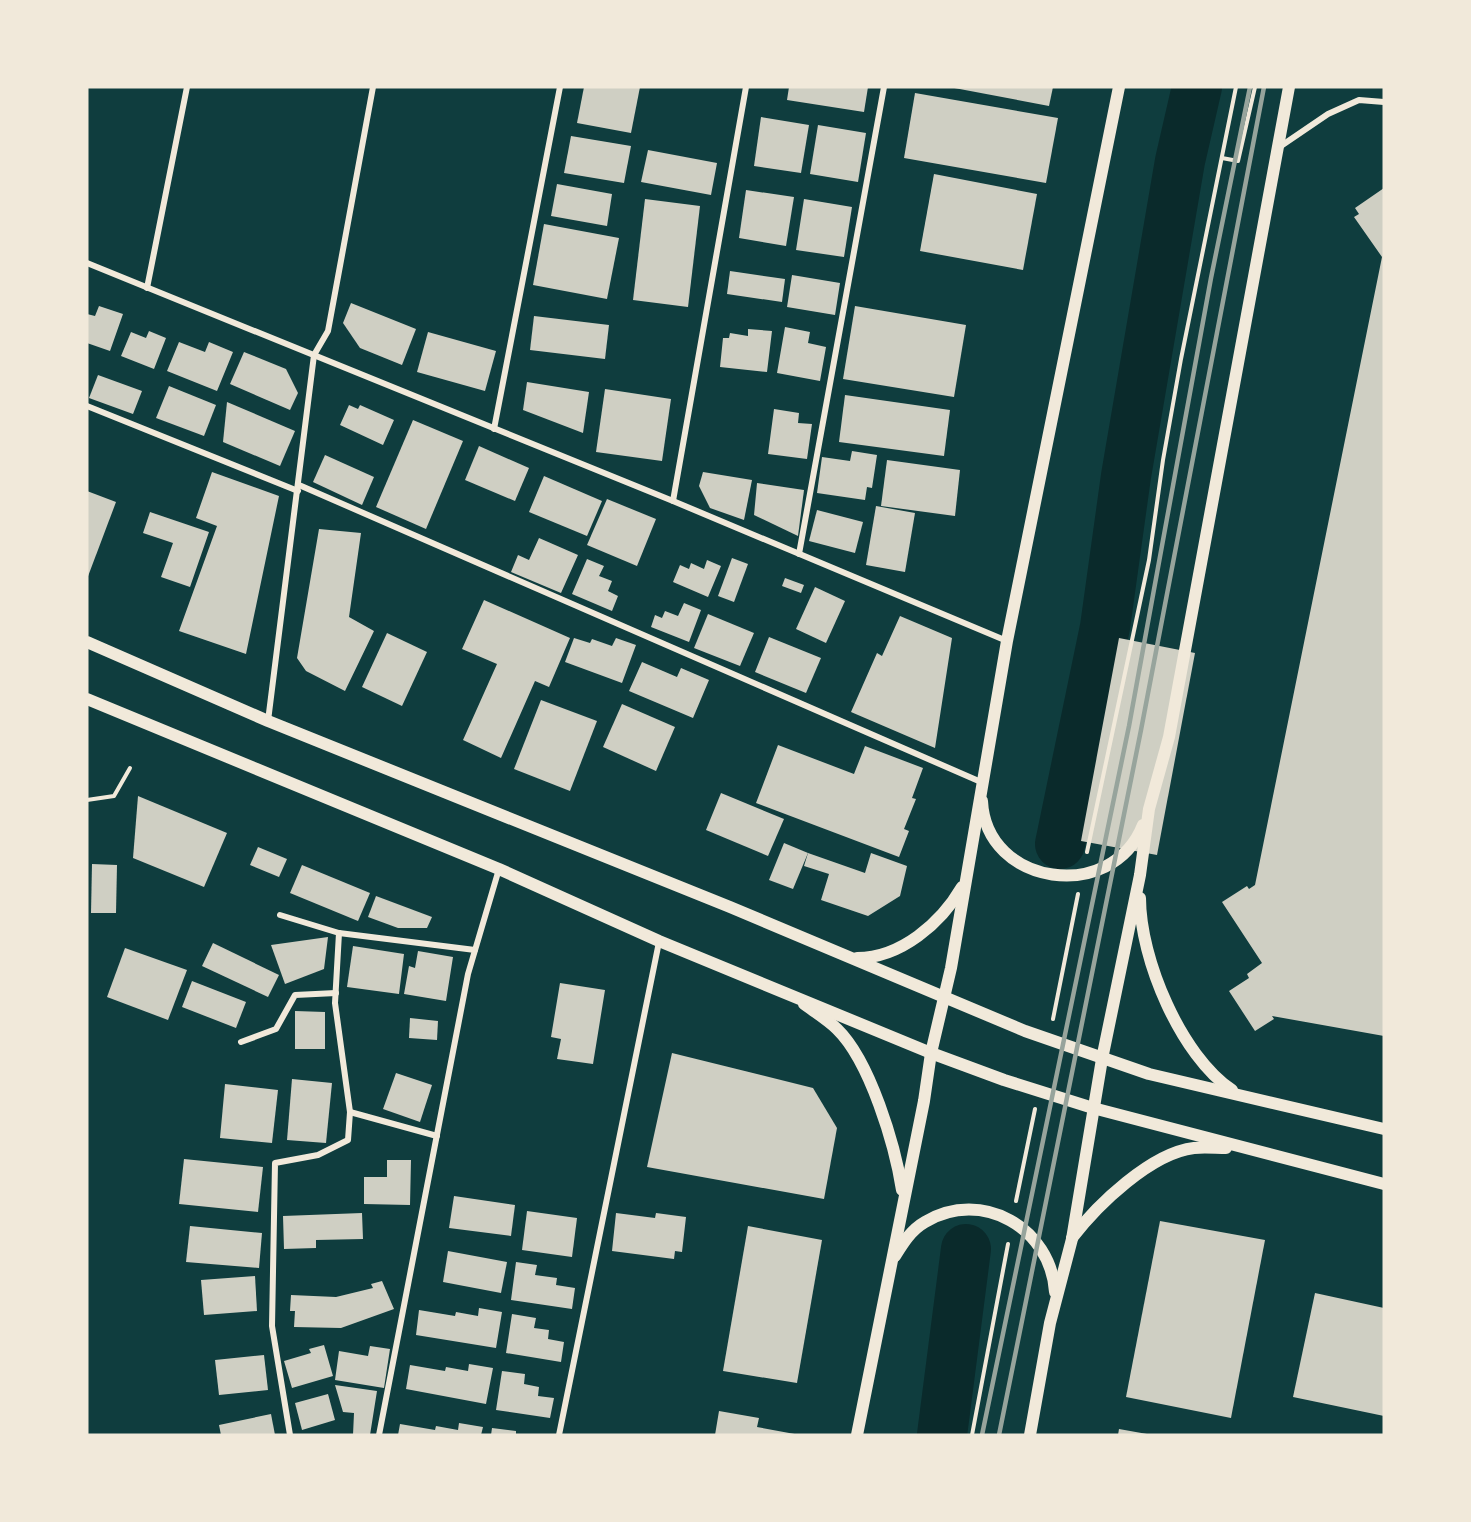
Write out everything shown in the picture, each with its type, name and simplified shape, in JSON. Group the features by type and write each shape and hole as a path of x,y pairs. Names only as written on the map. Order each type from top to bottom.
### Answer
{"main road":[{"path":"857,1435 967,878 981,782 1007,641 1119,87"},
{"path":"981,782 983,811 994,837 1013,858 1038,873 1067,877 1095,872 1120,857 1139,836 1169,737 1289,87"},
{"path":"87,642 268,721 854,958 944,999 1102,1059 1149,1074 1384,1129"},
{"path":"87,699 499,869 659,941 789,992 931,1053 1004,1080 1094,1108 1384,1185"},
{"path":"1050,1323 1072,1239 1102,1059 1140,875 1149,809"},
{"path":"1140,875 1144,934 1161,992 1174,1019 1218,1080 1238,1094"},
{"path":"854,958 871,958 902,946 922,933 950,905 967,878"},
{"path":"789,992 838,1030 856,1058 886,1123 903,1199"},
{"path":"1072,1239 1086,1220 1121,1187 1165,1159 1192,1148 1242,1147"},
{"path":"886,1280 893,1258 906,1238 924,1222 945,1212 968,1209 992,1211 1014,1220 1032,1235 1046,1254 1054,1276 1055,1300 1030,1435"}],"street":[{"path":"147,288 187,87"},
{"path":"268,721 314,355 328,332 373,87"},
{"path":"494,429 560,87"},
{"path":"673,501 747,87"},
{"path":"799,554 884,87"},
{"path":"1277,148 1328,114 1359,100 1384,102"},
{"path":"87,264 673,501 1007,641"},
{"path":"87,406 298,488 981,782"},
{"path":"379,1435 475,950 499,869"},
{"path":"280,915 339,933 475,950"},
{"path":"291,1435 272,1326 275,1163 318,1155 348,1140 350,1112 336,993 339,933"},
{"path":"559,1435 659,941"},
{"path":"242,1042 276,1029 296,995 336,993"},
{"path":"350,1112 437,1136"}],"path":[{"path":"1086,857 1149,560 1167,438 1236,87"},
{"path":"1222,158 1238,161 1255,87"},
{"path":"87,800 114,796 130,768"},
{"path":"1050,1031 1078,892"},
{"path":"1016,1204 1037,1100"},
{"path":"972,1435 1009,1239"}],"building":[{"path":"584,87 640,87 631,133 577,123"},
{"path":"789,87 868,87 864,112 787,100"},
{"path":"949,87 1053,87 1049,106"},
{"path":"915,93 1058,118 1046,183 904,158"},
{"path":"761,117 809,125 801,173 754,166"},
{"path":"818,125 866,133 858,182 810,174"},
{"path":"571,136 631,146 624,183 564,173"},
{"path":"648,150 717,163 711,195 641,182"},
{"path":"934,174 1037,194 1023,270 920,251"},
{"path":"557,184 612,194 607,226 551,216"},
{"path":"1384,188 1384,1036 1272,1016 1274,1019 1255,1031 1229,991 1249,978 1247,974 1262,963 1222,902 1247,886 1249,889 1255,885 1382,257 1354,217 1359,214 1355,208"},
{"path":"746,190 794,197 786,246 739,238"},
{"path":"645,199 700,206 688,307 633,300"},
{"path":"804,199 852,207 844,257 796,250"},
{"path":"544,224 619,238 607,299 533,285"},
{"path":"730,271 785,279 782,302 727,294"},
{"path":"792,275 840,283 835,315 787,307"},
{"path":"351,303 416,329 402,365 360,348 343,323"},
{"path":"99,306 123,314 110,351 87,343 87,314 95,316"},
{"path":"855,306 966,325 954,397 843,379"},
{"path":"534,316 609,325 605,359 530,350"},
{"path":"785,327 810,332 808,343 826,347 820,381 777,373"},
{"path":"748,329 772,331 767,372 720,367 723,338 729,338 730,333 748,336"},
{"path":"149,331 166,338 154,369 121,356 131,332 146,338"},
{"path":"428,332 496,351 485,391 417,372"},
{"path":"179,342 205,352 209,342 233,352 217,391 167,371"},
{"path":"244,352 286,369 298,393 290,410 230,384"},
{"path":"98,375 142,391 133,414 89,398"},
{"path":"527,382 589,392 583,433 523,410"},
{"path":"169,386 216,405 204,436 156,418"},
{"path":"605,389 671,399 662,461 596,452"},
{"path":"845,395 950,410 944,456 839,442"},
{"path":"227,402 295,431 280,466 223,442"},
{"path":"349,405 358,409 360,405 394,420 383,445 340,425"},
{"path":"774,409 799,413 798,423 812,424 807,459 768,454"},
{"path":"413,420 463,441 426,529 376,507"},
{"path":"479,446 529,468 515,501 465,480"},
{"path":"852,451 877,455 872,488 867,487 865,500 817,493 822,457 850,461"},
{"path":"325,455 374,477 362,505 313,482"},
{"path":"887,460 960,470 955,516 881,506"},
{"path":"212,472 279,496 246,654 179,631 217,526 196,518"},
{"path":"703,472 752,480 744,520 710,508 699,486"},
{"path":"544,476 602,501 587,536 529,512"},
{"path":"757,483 804,490 798,536 754,515"},
{"path":"87,491 116,502 87,579"},
{"path":"607,499 656,519 637,566 587,545"},
{"path":"876,506 915,513 905,572 866,565"},
{"path":"817,510 863,522 855,553 809,541"},
{"path":"150,512 209,532 190,587 161,577 173,543 143,533"},
{"path":"319,529 361,533 349,617 374,631 345,691 306,671 297,658"},
{"path":"539,538 578,555 561,593 511,572 518,555 529,560"},
{"path":"732,558 748,564 734,602 718,596"},
{"path":"587,559 604,566 599,576 612,581 608,591 618,596 612,611 572,594"},
{"path":"707,560 721,566 708,597 673,582 680,565 689,569 691,563 704,569"},
{"path":"785,578 804,585 801,593 782,586"},
{"path":"815,587 845,601 826,643 796,629"},
{"path":"484,600 570,638 549,687 535,681 501,758 463,740 497,664 462,649"},
{"path":"684,603 701,610 689,642 651,627 655,615 662,618 665,611 678,616"},
{"path":"708,614 754,633 740,666 694,648"},
{"path":"900,616 952,638 935,748 851,712 877,653 882,656"},
{"path":"387,633 427,652 402,706 362,687"},
{"path":"769,637 821,658 806,693 755,672"},
{"path":"574,638 590,643 592,639 612,646 616,638 636,645 622,683 565,662"},
{"path":"1119,638 1195,653 1157,855 1081,841"},
{"path":"642,662 677,677 681,668 709,680 693,718 629,691"},
{"path":"541,700 597,721 570,791 514,769"},
{"path":"622,704 675,727 656,771 603,747"},
{"path":"778,745 854,774 865,746 923,768 912,798 916,799 904,829 909,831 899,857 756,803"},
{"path":"721,793 784,819 768,856 706,830"},
{"path":"138,796 227,833 204,887 133,858"},
{"path":"784,843 808,853 793,889 769,880"},
{"path":"258,847 287,859 279,877 250,865"},
{"path":"808,853 865,873 871,853 907,866 900,896 868,916 821,900 829,874 804,866"},
{"path":"92,864 117,865 116,913 91,913"},
{"path":"302,865 370,893 358,921 290,893"},
{"path":"376,896 432,917 427,928 398,928 368,917"},
{"path":"328,937 324,969 285,984 271,945"},
{"path":"213,943 279,975 268,997 202,966"},
{"path":"353,946 404,954 399,994 347,987"},
{"path":"125,948 187,970 168,1020 107,997"},
{"path":"418,951 453,957 446,1001 404,994 409,966 415,968"},
{"path":"192,981 246,1002 236,1028 182,1007"},
{"path":"560,983 605,990 593,1064 557,1059 561,1039 551,1037"},
{"path":"295,1011 325,1012 325,1049 295,1049"},
{"path":"410,1018 438,1021 437,1040 409,1038"},
{"path":"672,1053 813,1088 837,1128 824,1199 647,1167"},
{"path":"396,1073 432,1085 420,1122 383,1109"},
{"path":"292,1079 332,1083 326,1143 287,1140"},
{"path":"225,1084 278,1090 272,1143 220,1138"},
{"path":"184,1159 263,1167 258,1212 179,1204"},
{"path":"387,1160 411,1160 410,1205 364,1204 364,1177 387,1177"},
{"path":"454,1196 515,1205 511,1236 449,1228"},
{"path":"527,1211 577,1218 572,1257 522,1250"},
{"path":"362,1213 363,1239 316,1240 316,1248 284,1249 283,1216"},
{"path":"616,1213 655,1218 656,1213 686,1217 682,1252 675,1251 674,1259 612,1251"},
{"path":"1160,1221 1265,1240 1231,1418 1126,1397"},
{"path":"190,1226 262,1233 259,1268 186,1262"},
{"path":"748,1226 822,1240 797,1383 723,1371"},
{"path":"448,1251 507,1262 501,1293 443,1282"},
{"path":"516,1262 537,1265 535,1275 557,1278 556,1285 575,1288 572,1309 511,1300"},
{"path":"255,1276 257,1311 204,1315 201,1280"},
{"path":"382,1281 394,1309 341,1328 294,1327 295,1311 290,1311 291,1295 336,1297 373,1288 371,1284"},
{"path":"1315,1293 1384,1308 1384,1416 1293,1397"},
{"path":"479,1308 502,1312 496,1348 416,1335 419,1310 455,1316 456,1312 478,1316"},
{"path":"512,1314 536,1318 534,1328 549,1330 548,1339 564,1342 561,1362 506,1353"},
{"path":"324,1345 333,1376 292,1388 284,1361 311,1353 309,1349"},
{"path":"370,1346 390,1349 384,1388 335,1380 339,1351 368,1356"},
{"path":"264,1355 268,1390 219,1395 215,1360"},
{"path":"469,1364 493,1368 486,1404 406,1389 410,1365 445,1371 446,1367 468,1371"},
{"path":"502,1371 525,1374 524,1384 539,1387 538,1396 554,1398 550,1418 496,1410"},
{"path":"335,1385 377,1391 370,1435 353,1435 354,1413 343,1412"},
{"path":"328,1394 335,1420 302,1430 295,1403"},
{"path":"719,1411 759,1418 757,1427 800,1435 715,1435"},
{"path":"271,1414 275,1435 221,1435 219,1425"},
{"path":"459,1423 483,1427 481,1435 398,1435 400,1424 435,1430 436,1426 458,1430"},
{"path":"492,1428 516,1431 516,1435 491,1435"},
{"path":"1119,1429 1147,1434 1147,1435 1118,1435"}],"waterway":[{"path":"1060,844 1105,627 1126,476 1180,161 1197,87"},
{"path":"942,1435 966,1249"}],"railway":[{"path":"982,1435 1129,726 1211,278 1250,87"},
{"path":"999,1435 1141,730 1264,87"}]}
